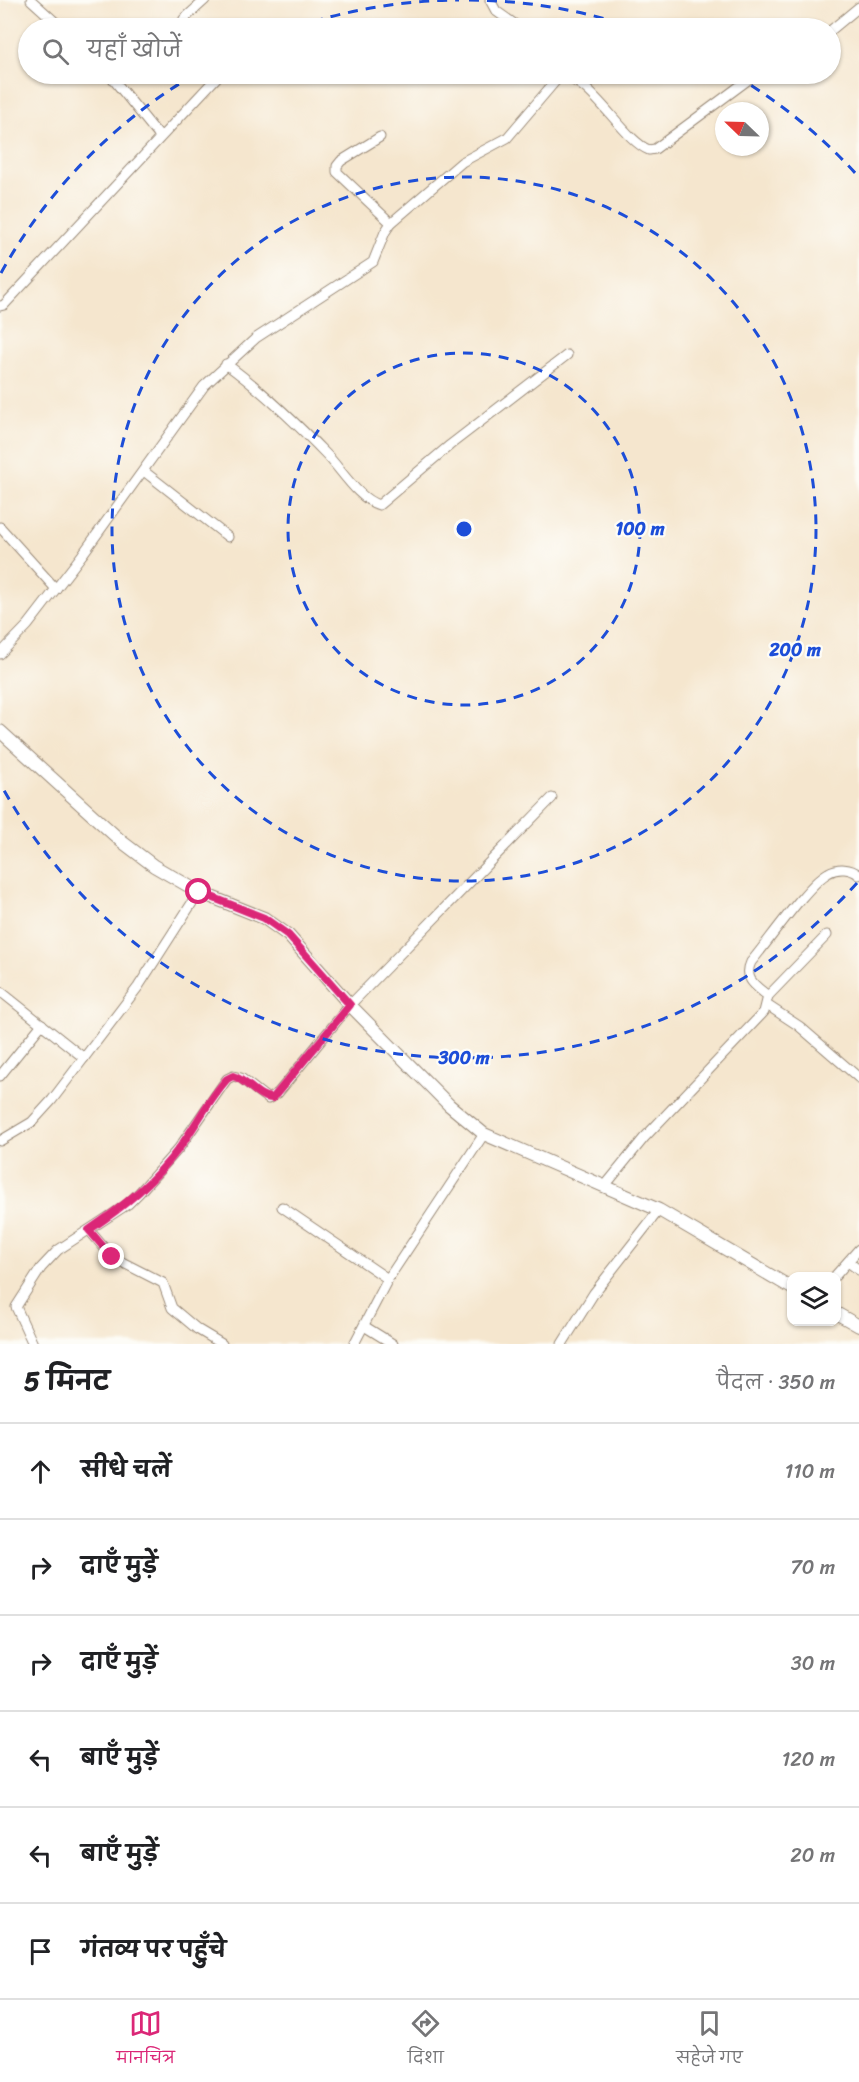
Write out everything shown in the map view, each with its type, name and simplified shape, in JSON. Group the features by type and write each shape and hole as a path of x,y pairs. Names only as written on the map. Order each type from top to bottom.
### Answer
{"street":[{"path":"32,0 51,18"},
{"path":"185,18 205,0"},
{"path":"490,0 496,11 506,18"},
{"path":"841,22 859,7"},
{"path":"117,84 160,137"},
{"path":"0,306 4,305 210,84"},
{"path":"0,654 28,625 56,589 145,472 204,386 256,339 373,262 391,223 462,162 507,138 553,84"},
{"path":"578,84 593,96 638,144 649,150 655,149 743,84"},
{"path":"380,137 337,166 338,172 391,223"},
{"path":"226,364 254,384 327,455 365,496 379,505 450,445 567,355"},
{"path":"145,472 228,537"},
{"path":"0,527 56,589"},
{"path":"0,731 121,841 154,866 199,892 264,918 288,935 350,1005 449,1105 484,1134 659,1210 787,1285"},
{"path":"33,1344 18,1314 18,1301 49,1259 128,1204 139,1193 179,1148 227,1079 233,1076 241,1078 262,1095 273,1098 350,1005 552,798"},
{"path":"859,875 842,868 828,872 751,962 748,969 750,981 768,1001 859,1078"},
{"path":"0,1141 33,1122 138,987 199,892"},
{"path":"604,1187 644,1138 827,935"},
{"path":"0,991 84,1058"},
{"path":"0,1076 42,1024"},
{"path":"354,1344 388,1279 484,1134"},
{"path":"282,1207 388,1279"},
{"path":"562,1344 594,1293 659,1210"},
{"path":"89,1230 112,1257 163,1282 172,1308 197,1329 222,1344"},
{"path":"839,1272 859,1249"},
{"path":"848,1262 859,1270"},
{"path":"841,1315 859,1326"},
{"path":"364,1326 393,1344"}],"route":[{"path":"112,1257 89,1230 128,1204 139,1193 179,1148 222,1084 233,1076 241,1078 268,1099 273,1098 350,1005 288,935 264,918 199,892"}]}
